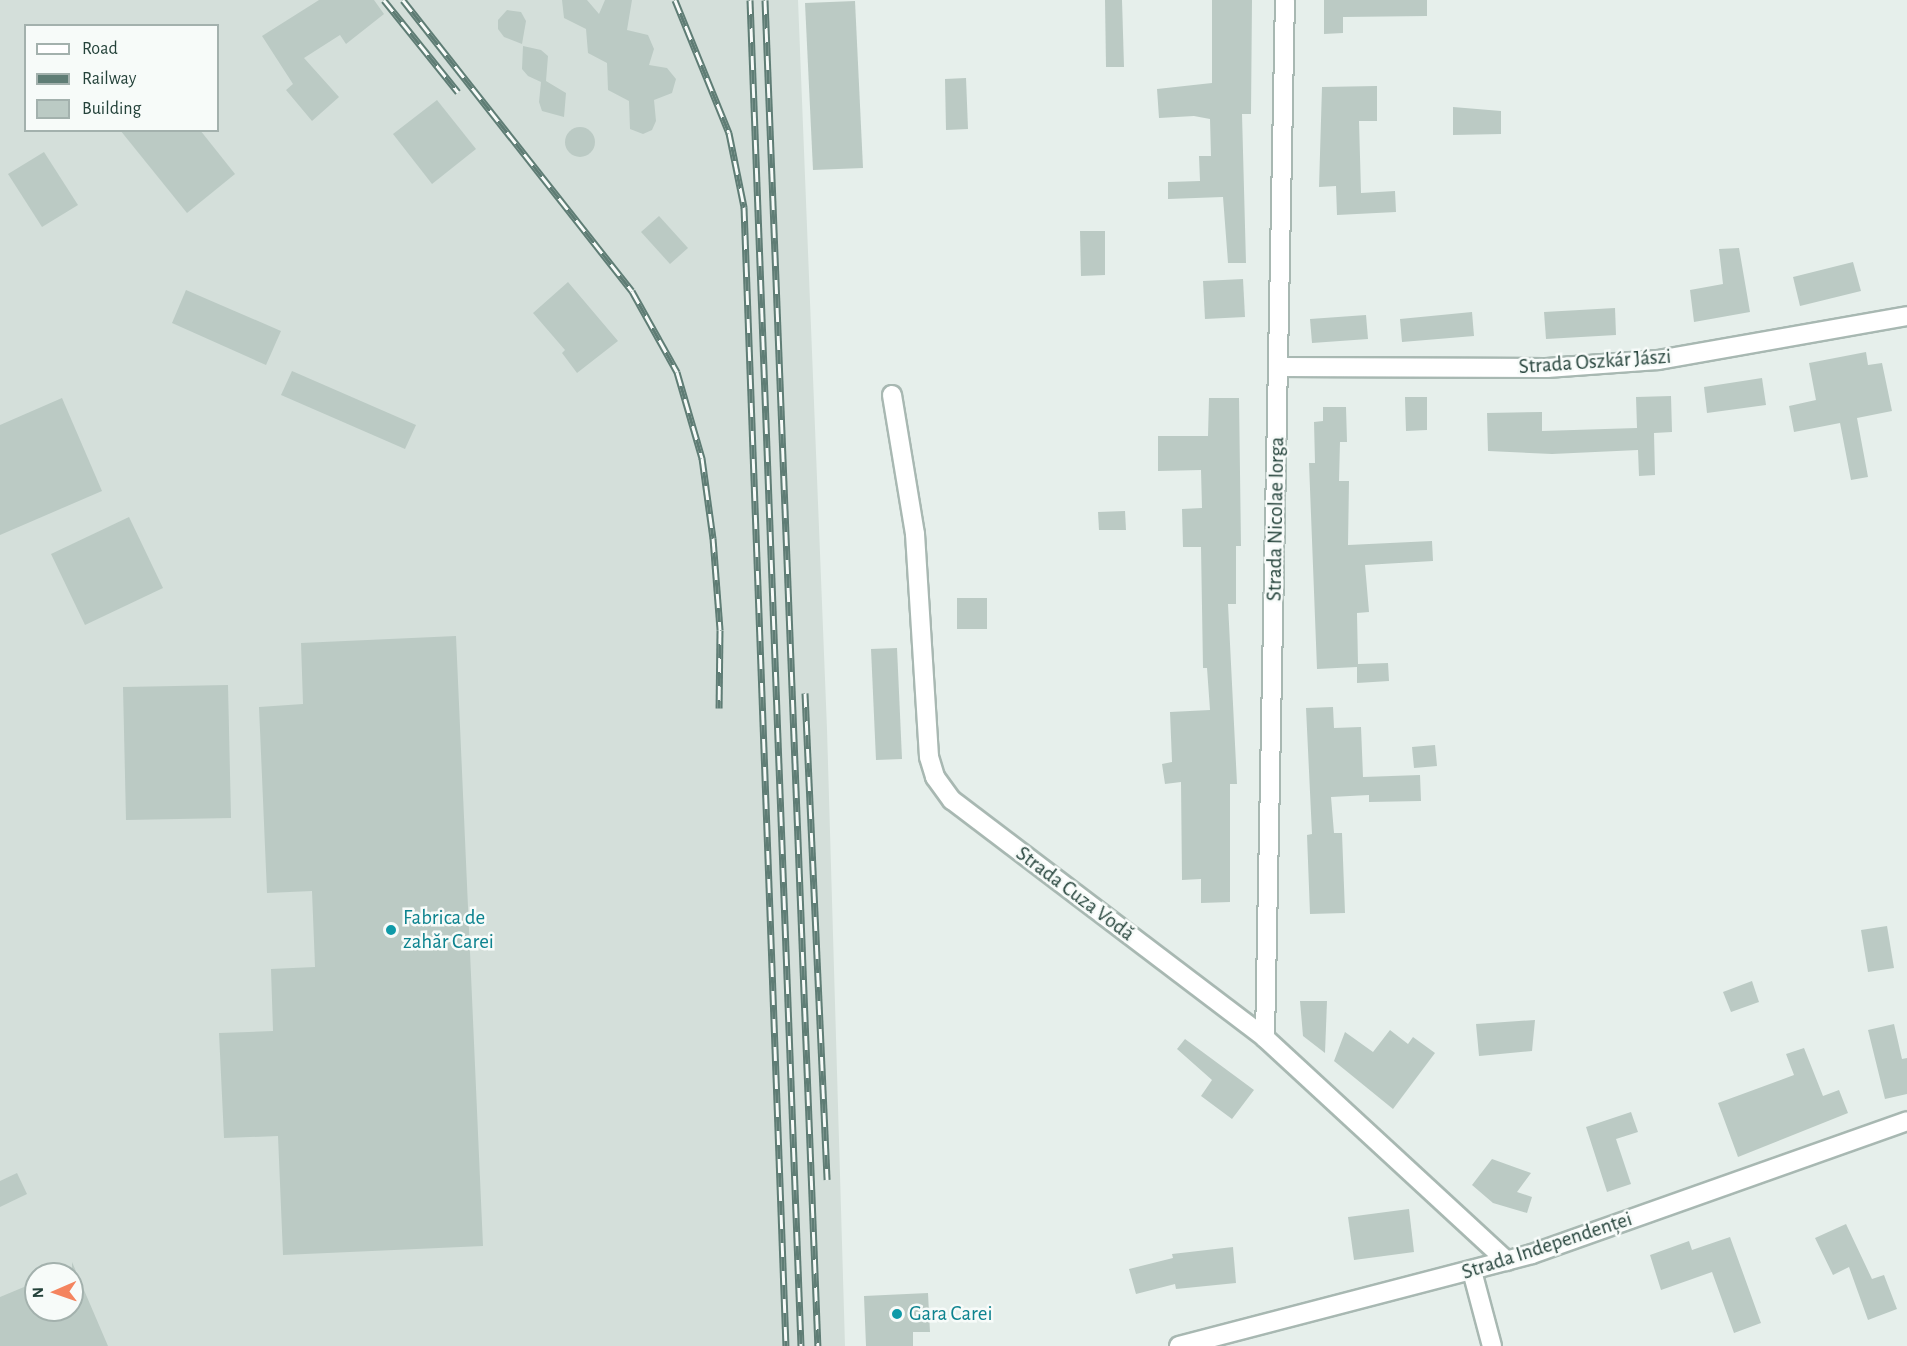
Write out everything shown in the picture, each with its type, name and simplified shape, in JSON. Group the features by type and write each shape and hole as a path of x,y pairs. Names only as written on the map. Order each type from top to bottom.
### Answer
{"street":[{"name":"Strada Nicolae Iorga","path":"1265,1038 1285,0"},
{"name":"Strada Oszkár Jászi","path":"1279,367 1547,368 1658,360 1907,316"},
{"name":"Strada Cuza Vodă","path":"892,396 915,534 930,757 935,777 952,800 1265,1038 1507,1261"},
{"name":"Strada Independenței","path":"1179,1346 1507,1261 1907,1121"},
{"path":"1472,1271 1492,1346"}],"shaded area":[{"path":"0,0 798,0 827,729 845,1346 0,1346"}],"building":[{"path":"319,0 374,0 384,14 346,44 340,35 304,58 339,97 312,121 286,90 293,84 262,36"},
{"path":"562,0 587,0 599,14 605,0 632,0 627,30 648,35 654,49 649,65 667,68 676,79 672,93 654,100 656,121 652,130 643,134 630,129 629,101 608,90 607,63 588,53 586,29 564,18"},
{"path":"1105,0 1122,0 1124,67 1106,67"},
{"path":"1212,0 1252,0 1251,114 1242,114 1246,263 1228,263 1223,197 1168,199 1168,182 1200,181 1199,156 1211,156 1210,119 1194,116 1159,118 1157,89 1212,83"},
{"path":"1324,0 1427,0 1427,16 1343,17 1343,33 1324,34"},
{"path":"855,1 863,168 813,170 805,3"},
{"path":"507,10 521,12 526,21 522,44 504,37 498,29 498,20"},
{"path":"523,46 541,50 548,56 546,81 566,93 564,117 542,111 539,102 541,82 528,76 522,69"},
{"path":"966,78 968,129 946,130 945,79"},
{"path":"1377,86 1377,121 1359,121 1361,193 1395,191 1396,212 1337,215 1336,186 1319,187 1322,87"},
{"path":"437,100 476,149 432,184 393,134"},
{"path":"1453,107 1501,111 1501,134 1453,135"},
{"path":"580,127 591,131 595,142 591,153 580,157 569,153 565,142 569,131"},
{"path":"122,132 202,132 235,174 187,213"},
{"path":"44,152 78,205 42,227 8,174"},
{"path":"659,216 688,248 670,264 641,232"},
{"path":"1080,231 1105,231 1105,275 1081,276"},
{"path":"1739,248 1750,312 1694,322 1690,290 1723,284 1719,249"},
{"path":"1853,262 1861,291 1800,306 1793,277"},
{"path":"1243,279 1245,317 1205,319 1203,281"},
{"path":"568,282 618,341 577,373 562,353 565,350 533,313"},
{"path":"186,290 281,331 266,365 172,323"},
{"path":"1615,308 1616,335 1546,339 1544,312"},
{"path":"1472,312 1474,336 1402,342 1400,319"},
{"path":"1366,315 1368,339 1312,343 1310,319"},
{"path":"1866,352 1868,365 1882,363 1892,411 1857,418 1868,477 1851,480 1840,423 1794,432 1789,406 1816,400 1809,363"},
{"path":"292,371 416,425 405,449 281,395"},
{"path":"1762,378 1766,405 1707,413 1704,387"},
{"path":"1671,396 1672,432 1654,433 1655,475 1639,476 1638,450 1552,454 1488,451 1487,413 1542,412 1542,431 1637,428 1636,397"},
{"path":"1405,397 1427,397 1427,430 1406,431"},
{"path":"62,398 102,491 0,535 0,425"},
{"path":"1209,398 1239,398 1241,546 1236,546 1236,604 1228,604 1237,784 1230,784 1230,902 1201,903 1201,879 1182,880 1181,782 1165,784 1162,764 1172,762 1170,712 1210,710 1207,668 1203,668 1201,547 1183,547 1182,509 1202,508 1201,470 1158,471 1158,436 1208,436"},
{"path":"1323,407 1346,407 1347,442 1340,442 1339,481 1349,481 1348,545 1432,541 1433,561 1365,565 1369,612 1357,613 1358,664 1388,663 1389,681 1357,683 1357,667 1317,669 1309,463 1315,463 1314,422 1323,421"},
{"path":"1125,511 1126,530 1099,530 1098,512"},
{"path":"129,517 163,588 85,625 51,554"},
{"path":"957,598 987,598 987,629 957,629"},
{"name":"Fabrica de zahăr Carei","path":"456,636 483,1246 283,1255 278,1136 224,1138 219,1033 273,1031 271,969 315,967 312,891 267,893 259,707 303,704 301,643"},
{"path":"897,648 902,759 876,760 871,649"},
{"path":"228,685 231,818 126,820 123,687"},
{"path":"1333,707 1334,728 1361,727 1363,777 1420,775 1421,801 1369,802 1369,795 1331,797 1334,833 1342,833 1345,913 1310,914 1307,835 1312,834 1306,708"},
{"path":"1435,745 1437,766 1414,768 1412,747"},
{"path":"1887,926 1894,968 1868,972 1861,930"},
{"path":"1752,981 1759,1002 1731,1012 1723,992"},
{"path":"1300,1001 1327,1001 1325,1053 1303,1036"},
{"path":"1535,1020 1532,1051 1479,1056 1476,1024"},
{"path":"1894,1024 1902,1059 1907,1058 1907,1094 1885,1099 1868,1030"},
{"path":"1390,1030 1408,1044 1413,1037 1435,1053 1393,1109 1334,1061 1345,1032 1373,1052"},
{"path":"1185,1039 1254,1090 1232,1119 1201,1096 1212,1080 1177,1049"},
{"path":"1804,1048 1823,1096 1839,1090 1848,1113 1738,1157 1718,1103 1794,1075 1786,1054"},
{"path":"1631,1112 1638,1132 1616,1139 1631,1184 1607,1192 1586,1127"},
{"path":"1492,1159 1531,1173 1517,1192 1532,1197 1527,1213 1493,1203 1472,1185"},
{"path":"17,1173 27,1194 0,1207 0,1181"},
{"path":"1409,1209 1414,1252 1354,1260 1348,1217"},
{"path":"1846,1224 1872,1279 1884,1275 1897,1309 1868,1320 1849,1267 1833,1275 1815,1238"},
{"path":"1730,1237 1761,1323 1734,1333 1712,1272 1661,1290 1650,1255 1689,1241 1692,1250"},
{"path":"1233,1247 1236,1283 1176,1289 1175,1284 1136,1294 1129,1269 1173,1258 1172,1254"},
{"path":"24,1287 24,1322 84,1322 84,1290 108,1346 0,1346 0,1297"},
{"name":"Gara Carei","path":"928,1293 930,1332 913,1332 913,1346 866,1346 864,1296"}],"railway":[{"path":"384,0 458,92"},
{"path":"403,0 632,291 677,372 702,458 713,538 720,630 719,708"},
{"path":"675,0 729,133 744,207 786,1346"},
{"path":"750,0 801,1346"},
{"path":"765,0 818,1346"},
{"path":"805,693 827,1180"}],"place":[{"name":"Fabrica de zahăr Carei","path":"391,930"},
{"name":"Gara Carei","path":"897,1314"}]}
